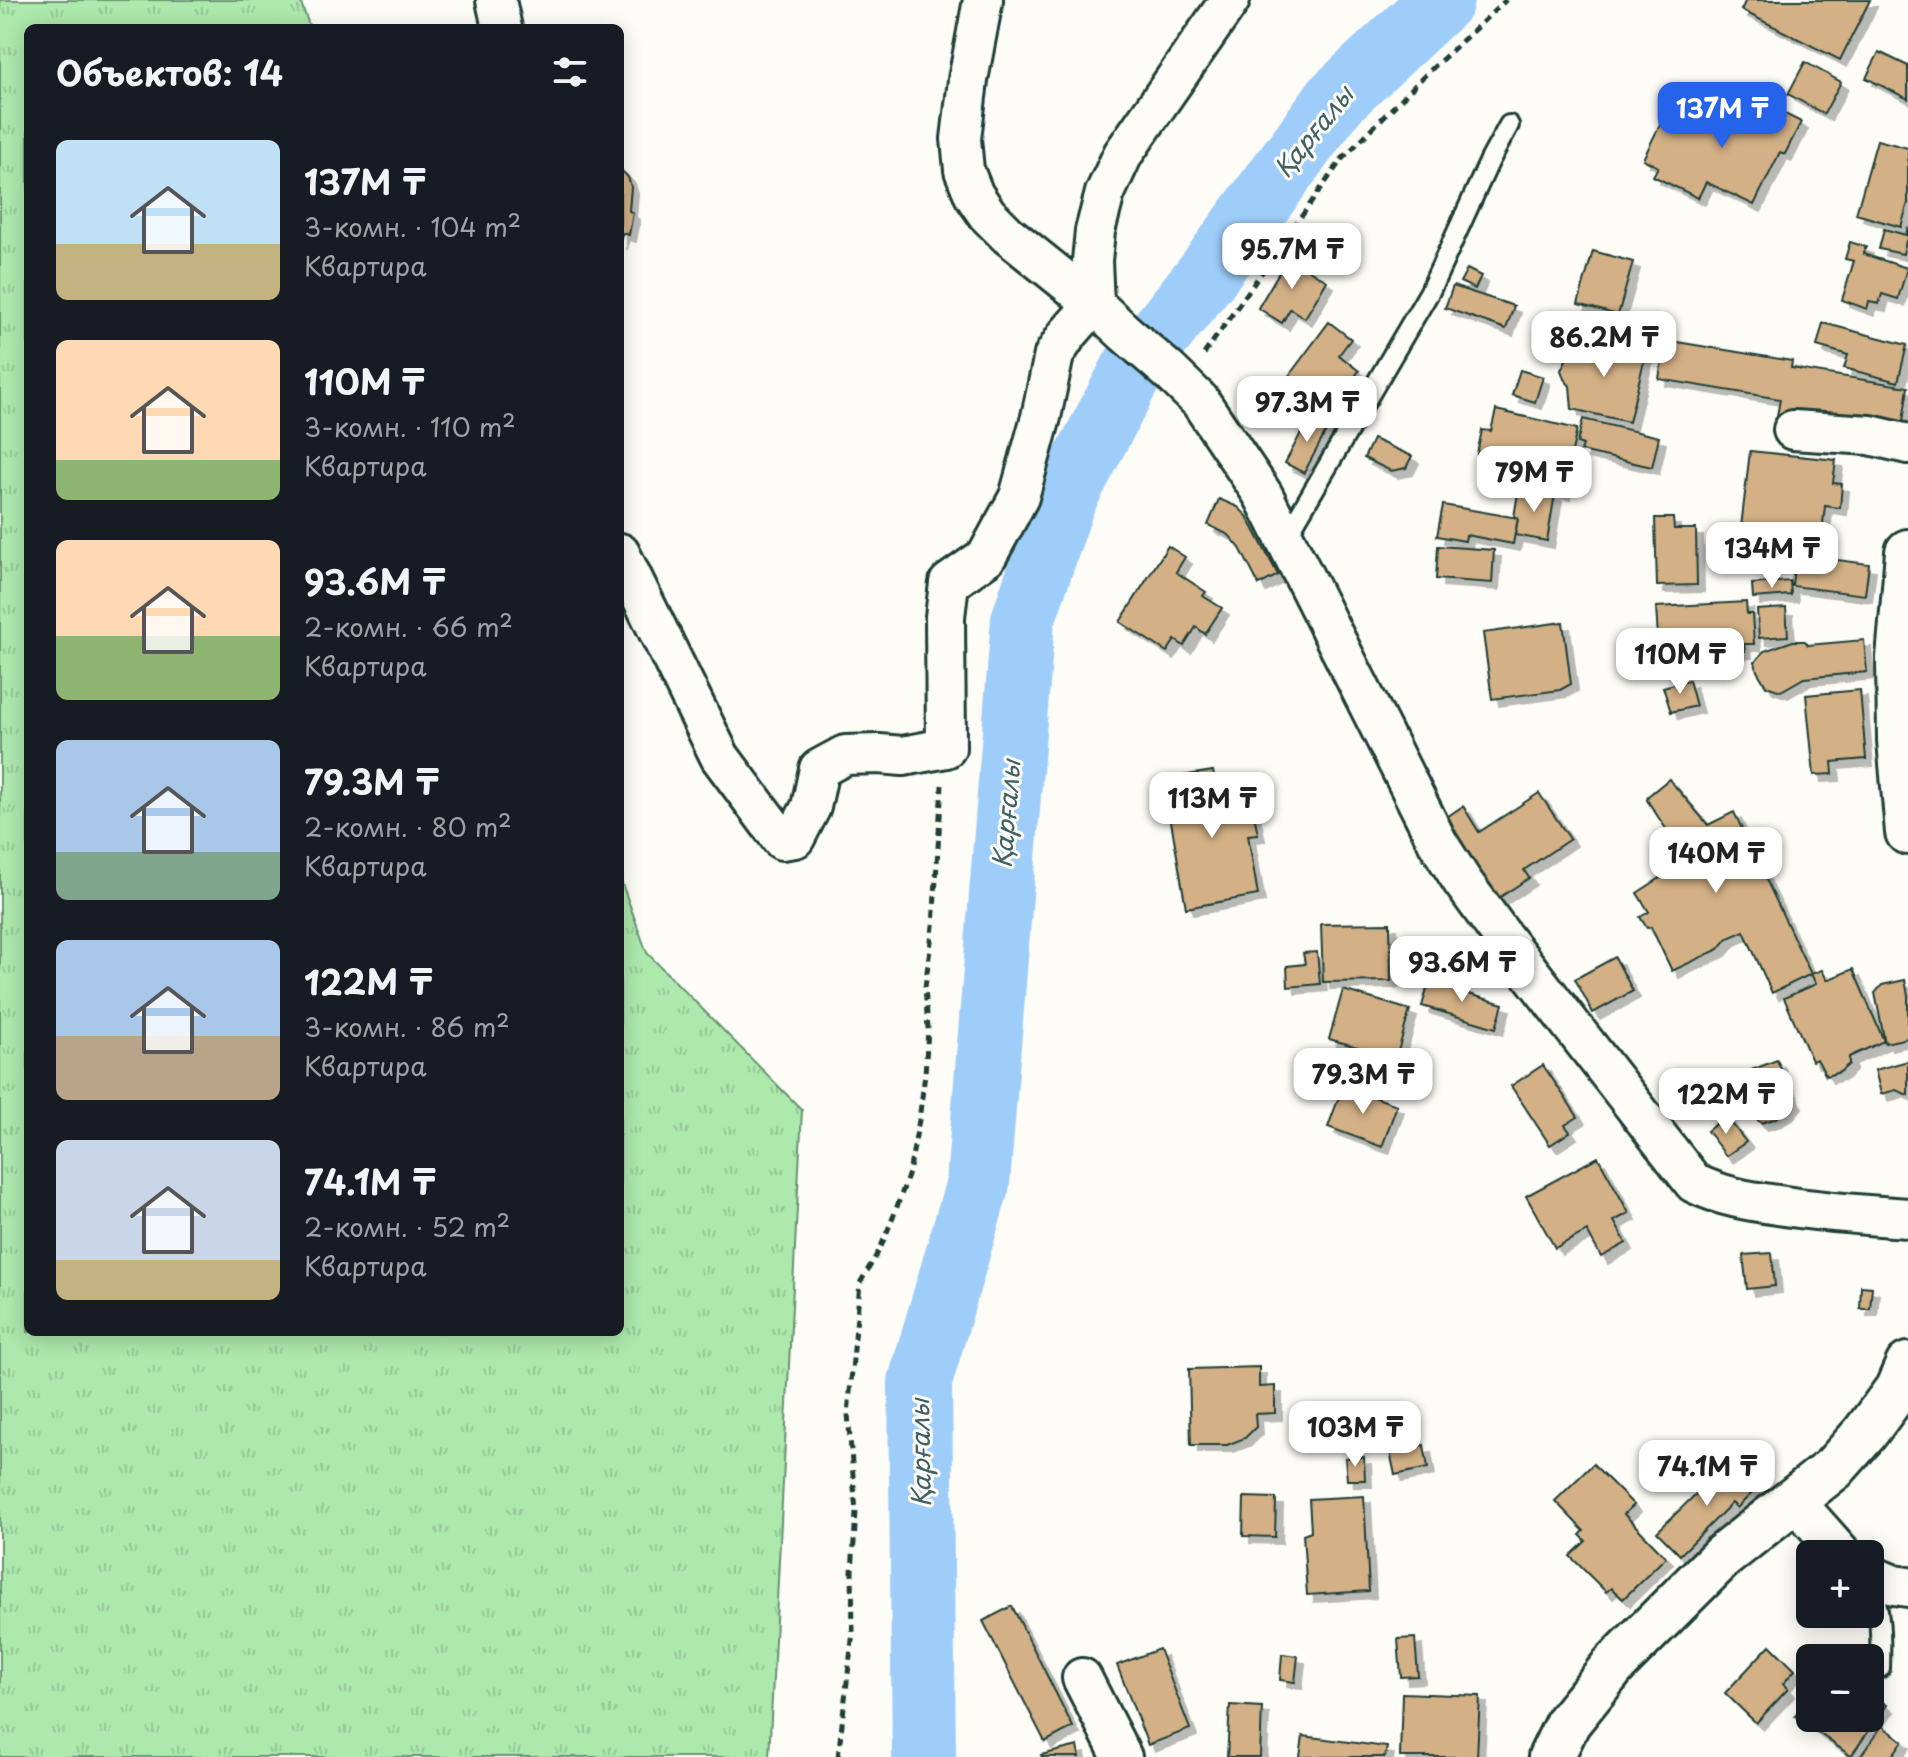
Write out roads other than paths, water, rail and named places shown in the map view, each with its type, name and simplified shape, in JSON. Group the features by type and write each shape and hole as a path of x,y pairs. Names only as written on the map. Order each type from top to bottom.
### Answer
{"street":[{"path":"496,0 501,24"},
{"path":"983,0 961,139 964,170 974,195 987,214 1008,235 1094,304 1200,401 1255,484 1285,539 1438,843 1502,936 1694,1183 1714,1193 1760,1203 1908,1218"},
{"path":"624,561 720,757 782,840 795,838 811,807 819,769 845,755 903,756 946,748 945,617 949,583 987,556 1019,497 1054,355 1094,304 1092,261 1095,231 1105,193 1123,154 1230,0"},
{"path":"1793,430 1870,435 1908,444"},
{"path":"1908,552 1899,658 1900,740 1908,832"},
{"path":"1551,1757 1568,1722 1614,1665 1722,1557 1834,1468 1904,1387"},
{"path":"1794,1500 1830,1540"},
{"path":"1884,1582 1908,1587"},
{"path":"1082,1678 1122,1757"}],"lane":[{"path":"1285,539 1430,291 1509,125"}],"waterway":[{"name":"Қарғалы","path":"924,1757 920,1382 978,1183 1023,620 1063,502 1134,367 1207,275 1335,100 1442,0"}]}
